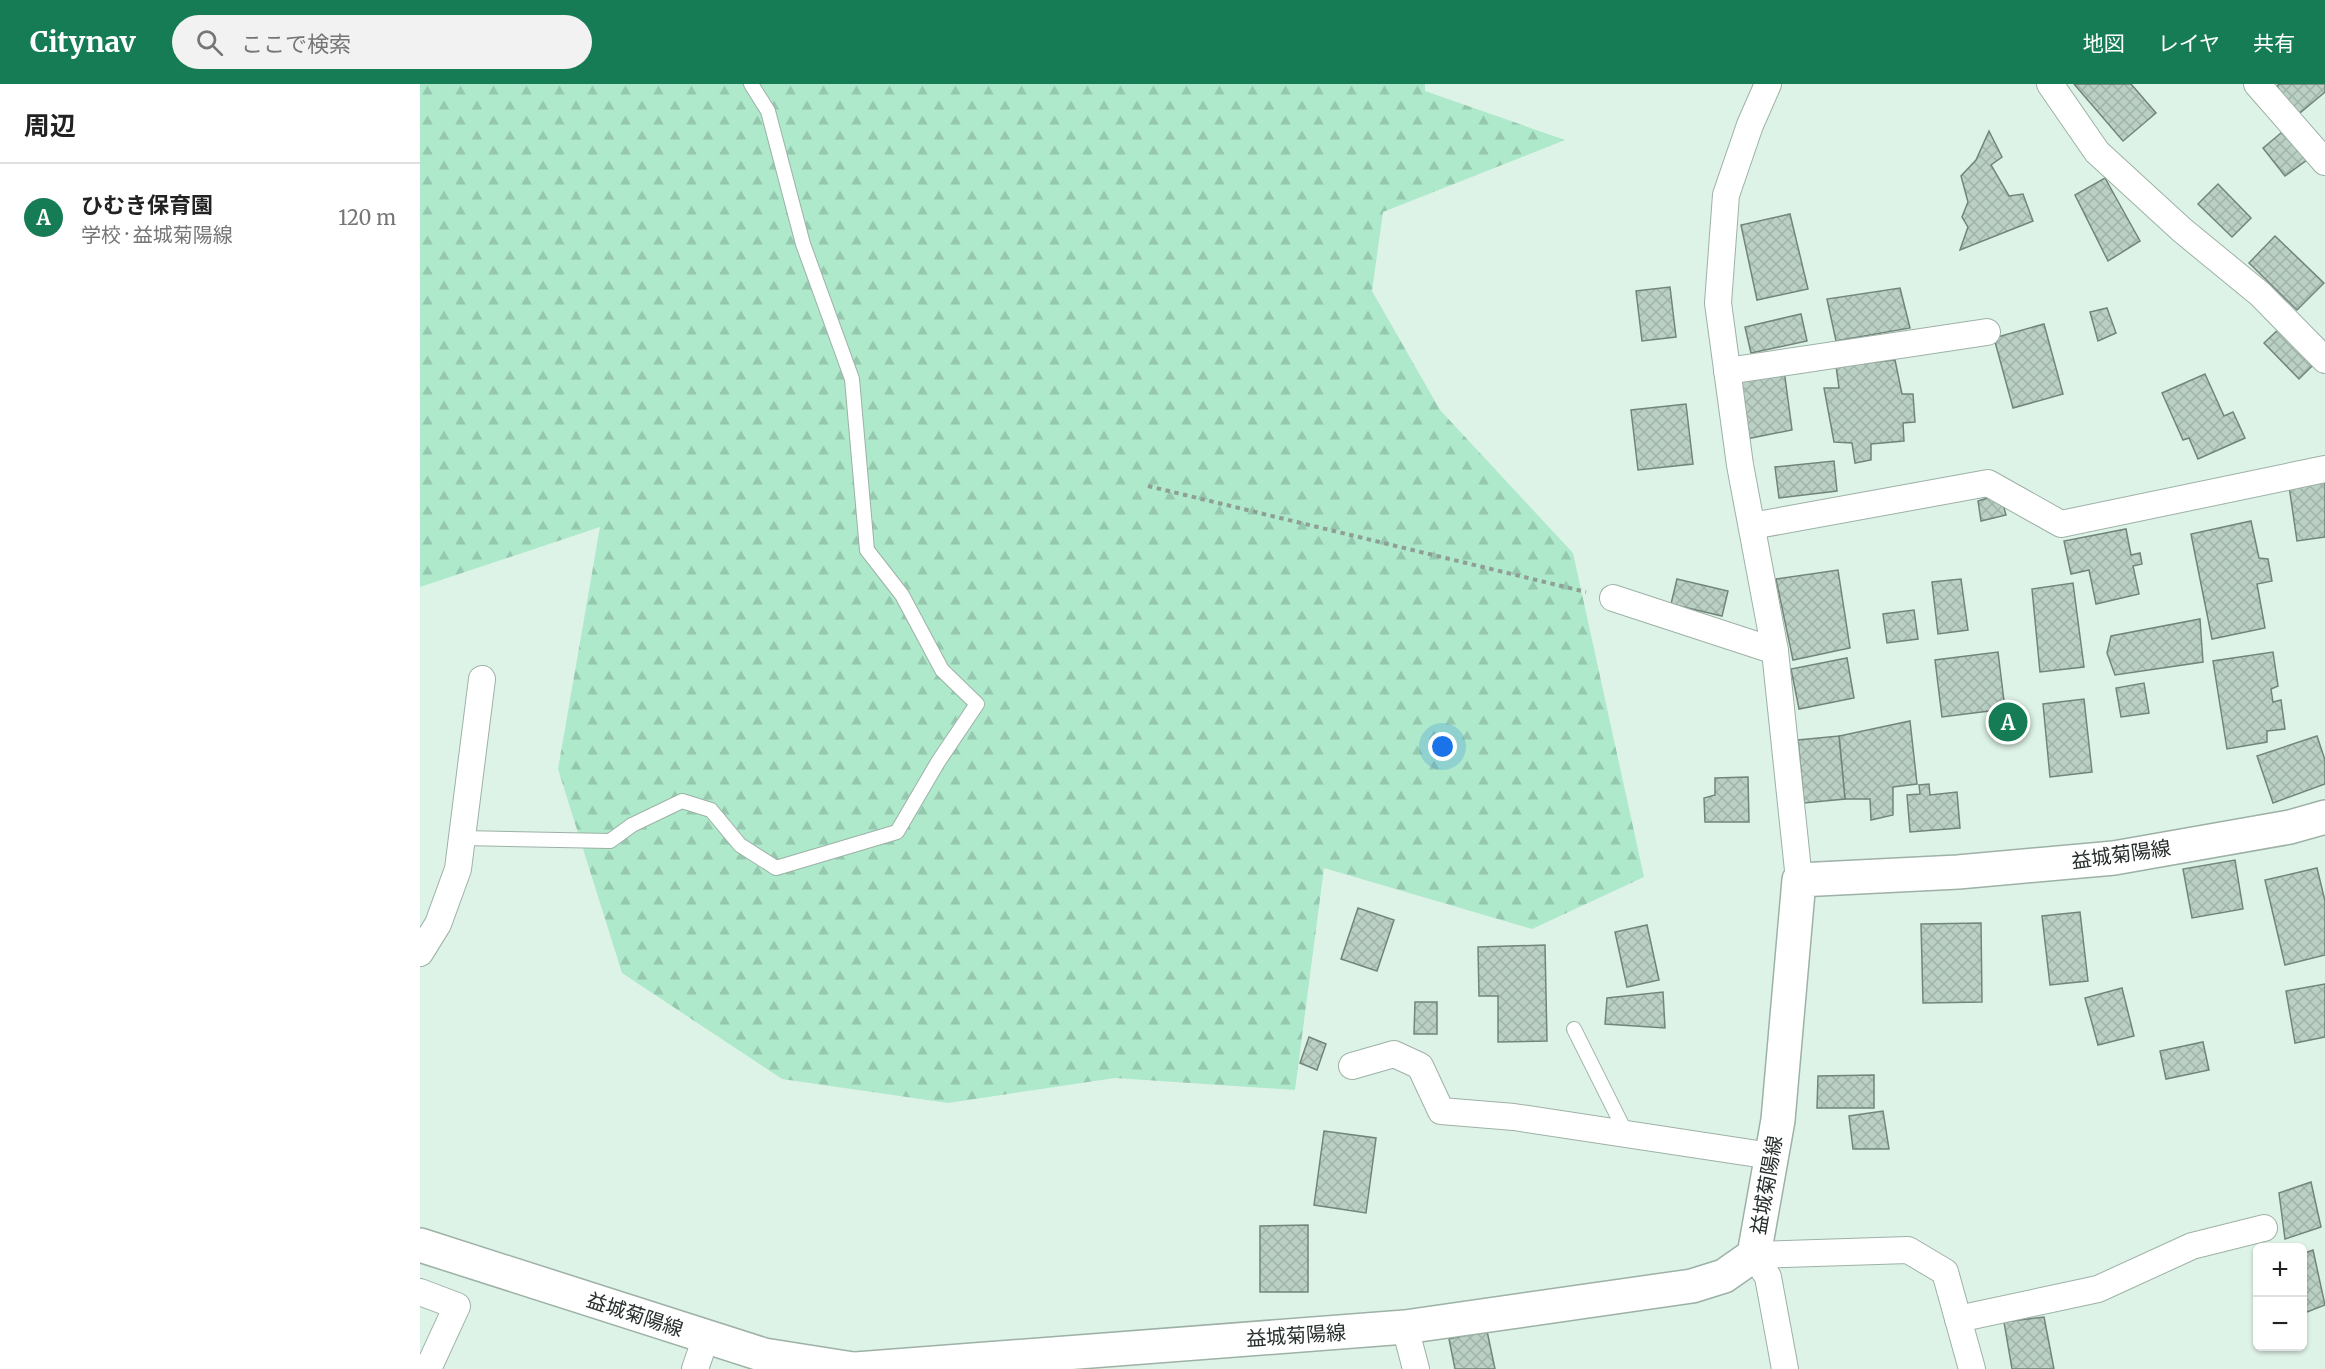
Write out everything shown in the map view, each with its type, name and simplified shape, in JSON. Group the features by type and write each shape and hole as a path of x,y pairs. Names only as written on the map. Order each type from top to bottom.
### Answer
{"main road":[{"name":"益城菊陽線","path":"420,1246 764,1355 855,1369 1405,1327 1692,1286 1724,1276 1754,1255 1778,1120 1799,880 1958,872 2114,858 2290,827 2325,817"}],"street":[{"path":"1768,84 1750,125 1726,195 1718,303 1740,465 1775,651 1799,880"},
{"path":"2050,84 2097,152 2182,230 2260,294 2325,360"},
{"path":"2257,84 2325,162"},
{"path":"1728,371 1987,332"},
{"path":"1752,526 1988,483 2061,524 2325,469"},
{"path":"1612,598 1775,651"},
{"path":"420,953 438,924 458,869 482,680"},
{"path":"1352,1066 1394,1054 1420,1066 1441,1111 1514,1117 1771,1156"},
{"path":"1958,1319 2097,1289 2192,1246 2264,1228"},
{"path":"1754,1255 1908,1250 1945,1272 1972,1369"},
{"path":"1754,1255 1768,1277 1785,1369"},
{"path":"420,1292 457,1306 429,1369"},
{"path":"1405,1327 1416,1369"},
{"path":"695,1369 705,1336"}],"lane":[{"path":"462,838 610,841 632,825 682,801 711,810 740,845 776,868 897,832 938,762 977,704 942,670 902,595 867,550 852,379 803,244 768,111 751,84"},
{"path":"1574,1029 1628,1135"}],"path":[{"path":"1149,486 1612,598"}],"green space":[{"path":"420,84 1425,84 1425,91 1565,140 1383,212 1372,291 1440,410 1573,553 1644,877 1532,929 1324,868 1295,1090 1115,1078 948,1103 782,1079 622,973 558,769 600,527 420,587"}],"building":[{"path":"2074,84 2131,84 2156,113 2123,141"},
{"path":"2279,84 2325,84 2325,92 2295,117 2277,86"},
{"path":"2287,128 2311,157 2285,176 2263,148"},
{"path":"1989,131 2002,157 1991,165 2009,196 2023,194 2033,221 1960,250 1968,227 1962,217 1968,202 1961,176 1976,160"},
{"path":"2105,178 2140,241 2108,261 2075,195"},
{"path":"2218,184 2251,218 2232,237 2198,204"},
{"path":"1790,214 1808,289 1757,300 1741,225"},
{"path":"2275,236 2324,283 2297,310 2249,263"},
{"path":"1670,287 1676,337 1642,341 1636,291"},
{"path":"1900,288 1910,328 1836,341 1827,299"},
{"path":"2107,308 2116,333 2098,341 2090,312"},
{"path":"1801,314 1807,341 1751,353 1745,327"},
{"path":"2044,324 2063,394 2013,408 1994,338"},
{"path":"2282,326 2316,362 2299,379 2264,343"},
{"path":"1895,360 1902,394 1913,394 1915,422 1903,423 1904,441 1871,444 1871,460 1855,463 1852,443 1834,442 1824,388 1839,388 1836,366"},
{"path":"1784,370 1792,430 1746,439 1737,377"},
{"path":"2205,374 2224,416 2233,412 2245,438 2198,459 2189,438 2183,440 2162,393"},
{"path":"1686,404 1693,464 1638,470 1631,410"},
{"path":"1834,461 1837,491 1779,498 1775,467"},
{"path":"2325,480 2325,537 2297,541 2289,486"},
{"path":"2000,494 2006,515 1981,521 1978,501"},
{"path":"2251,521 2259,558 2268,559 2272,581 2257,584 2265,628 2212,639 2191,534"},
{"path":"2126,529 2131,555 2140,553 2142,564 2133,566 2139,594 2096,604 2089,570 2071,574 2064,541"},
{"path":"1838,570 1850,648 1793,660 1776,579"},
{"path":"1677,579 1728,591 1722,616 1671,604"},
{"path":"1961,579 1968,630 1938,634 1932,582"},
{"path":"2073,583 2084,667 2040,672 2032,589"},
{"path":"1914,610 1918,639 1887,643 1883,614"},
{"path":"2200,619 2203,662 2115,675 2107,653 2111,636"},
{"path":"1998,652 2005,709 1942,717 1935,660"},
{"path":"2273,652 2278,686 2271,689 2273,702 2281,700 2285,729 2267,731 2267,742 2227,749 2213,661"},
{"path":"1847,658 1854,698 1799,709 1791,669"},
{"path":"2144,683 2149,713 2121,717 2116,688"},
{"path":"2084,699 2092,772 2050,777 2043,704"},
{"path":"1910,721 1917,784 1893,787 1893,815 1871,820 1870,799 1845,799 1839,736"},
{"path":"1839,736 1845,799 1804,803 1798,740"},
{"path":"2317,736 2325,760 2325,784 2273,803 2257,756"},
{"path":"1748,777 1749,822 1705,822 1704,798 1715,795 1715,778"},
{"path":"1929,784 1930,795 1957,792 1960,828 1910,832 1907,795 1920,794 1919,785"},
{"path":"2235,860 2243,909 2192,918 2183,869"},
{"path":"2317,868 2325,901 2325,955 2285,965 2265,880"},
{"path":"1358,908 1394,920 1377,971 1341,959"},
{"path":"2080,912 2088,981 2050,985 2042,916"},
{"path":"1981,923 1982,1002 1923,1003 1921,924"},
{"path":"1647,925 1659,980 1627,987 1615,932"},
{"path":"1545,945 1547,1041 1498,1042 1498,996 1479,996 1478,947"},
{"path":"2325,984 2325,1037 2295,1043 2286,991"},
{"path":"2122,988 2134,1036 2098,1045 2085,998"},
{"path":"1663,992 1665,1028 1605,1024 1607,998"},
{"path":"1415,1002 1437,1002 1437,1034 1414,1034"},
{"path":"1309,1037 1326,1044 1317,1070 1300,1063"},
{"path":"2203,1042 2209,1070 2166,1079 2160,1051"},
{"path":"1874,1075 1874,1108 1817,1108 1818,1076"},
{"path":"1883,1111 1889,1149 1853,1149 1849,1116"},
{"path":"1324,1131 1376,1138 1366,1213 1314,1205"},
{"path":"2311,1182 2321,1227 2285,1239 2279,1193"},
{"path":"1308,1225 1308,1292 1260,1292 1260,1226"},
{"path":"2313,1250 2325,1305 2307,1312 2307,1297 2307,1252"},
{"path":"2044,1317 2054,1369 2012,1369 2004,1322"},
{"path":"1487,1331 1495,1369 1455,1369 1449,1339"}],"place":[{"name":"ひむき保育園","path":"2008,722"}]}
